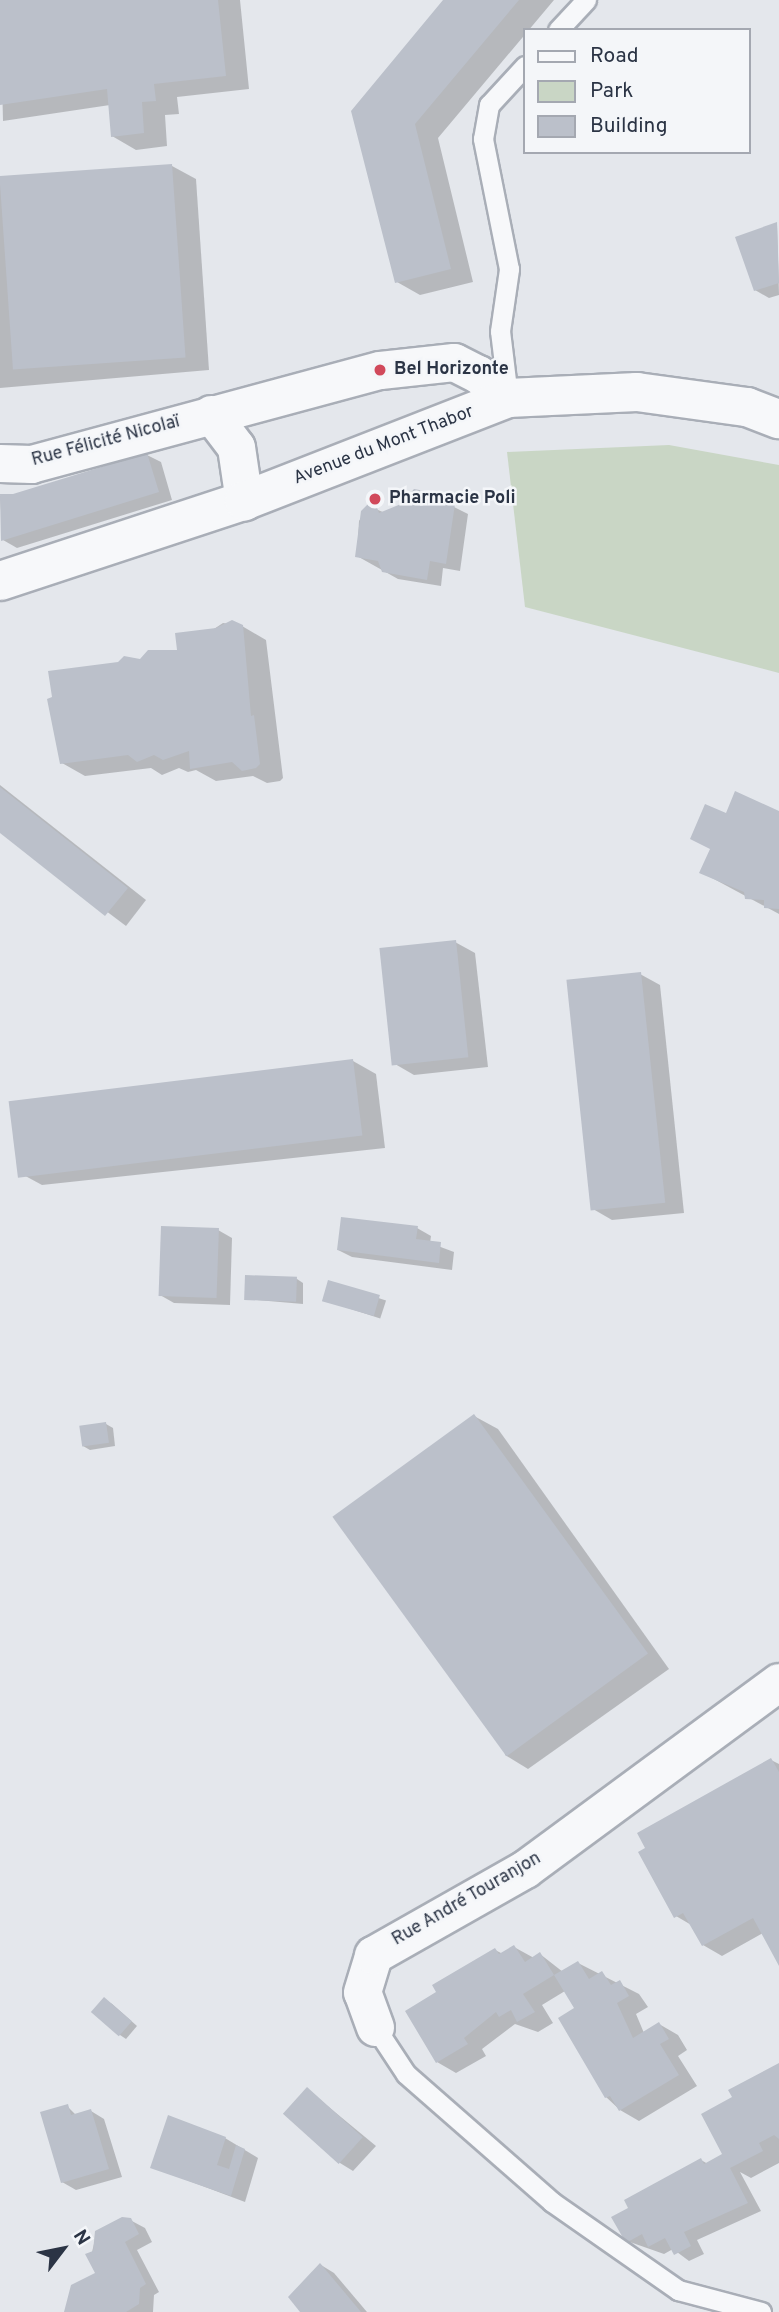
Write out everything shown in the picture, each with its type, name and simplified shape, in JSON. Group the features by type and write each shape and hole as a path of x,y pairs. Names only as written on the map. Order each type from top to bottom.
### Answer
{"street":[{"name":"Rue Félicité Nicolaï","path":"0,463 31,464 380,370 454,362 478,374 508,398"},
{"name":"Avenue du Mont Thabor","path":"0,581 244,501 508,398 637,392 747,407 779,419"},
{"path":"211,414 236,447 244,501"},
{"name":"Rue André Touranjon","path":"375,2027 362,1993 373,1955 526,1869 779,1682"}],"lane":[{"path":"560,28 586,0"},
{"path":"508,398 500,331 509,269 482,139 489,105 524,67"},
{"name":"Rue André Touranjon","path":"375,2027 406,2074 552,2202 678,2290 761,2312"}],"green space":[{"path":"669,445 779,465 779,673 525,607 507,452"}],"building":[{"path":"0,0 218,0 226,76 154,84 156,101 142,102 144,133 111,137 107,89 0,105"},
{"path":"443,0 519,0 415,124 451,269 395,283 351,111"},
{"path":"172,164 186,358 13,370 0,176"},
{"path":"777,222 779,283 754,291 735,237"},
{"path":"147,453 159,492 1,541 0,494 13,494"},
{"path":"414,489 425,491 427,499 455,504 446,564 430,561 427,580 382,572 378,561 355,557 361,511 368,504 376,505 379,513 401,504"},
{"path":"232,620 243,625 251,716 254,715 260,764 256,768 242,771 232,762 190,769 189,751 163,760 154,755 137,762 128,755 60,764 47,699 52,697 48,671 118,662 124,656 140,659 148,650 177,650 175,633 216,628"},
{"path":"0,787 128,888 105,916 0,833"},
{"path":"735,791 779,811 779,909 764,908 764,900 745,899 744,892 699,873 710,849 690,839 705,804 726,813"},
{"path":"456,940 468,1057 392,1065 379,948"},
{"path":"641,972 665,1203 591,1211 566,980"},
{"path":"353,1059 362,1135 18,1178 9,1101"},
{"path":"341,1217 418,1226 416,1239 441,1242 439,1263 337,1250"},
{"path":"161,1226 219,1228 217,1298 159,1296"},
{"path":"245,1275 297,1277 296,1302 244,1300"},
{"path":"328,1280 380,1295 374,1316 322,1301"},
{"path":"474,1414 648,1653 506,1756 332,1517"},
{"path":"106,1422 109,1443 82,1447 79,1426"},
{"path":"771,1758 779,1772 779,1966 753,1918 702,1946 683,1913 674,1918 638,1852 645,1848 637,1833"},
{"path":"514,1945 525,1962 540,1952 554,1975 523,1994 535,2012 517,2022 511,2010 499,2017 496,2012 464,2038 468,2044 436,2063 405,2011 436,1992 432,1985 495,1948 499,1954"},
{"path":"578,1961 589,1979 602,1971 611,1985 620,1980 629,1996 617,2003 633,2038 659,2022 669,2039 660,2044 679,2075 619,2111 610,2096 605,2098 558,2018 574,2008 554,1975"},
{"path":"104,1997 132,2021 119,2036 91,2012"},
{"path":"779,2063 779,2139 774,2135 759,2143 763,2151 730,2168 748,2203 684,2232 691,2246 674,2255 665,2238 648,2247 642,2234 626,2243 611,2217 628,2208 624,2200 701,2158 704,2164 722,2154 701,2114 732,2097 728,2090"},
{"path":"307,2087 363,2137 339,2164 283,2114"},
{"path":"68,2104 71,2115 91,2109 109,2169 61,2183 40,2112"},
{"path":"168,2115 226,2137 217,2165 229,2169 236,2145 245,2149 231,2196 150,2168"},
{"path":"122,2217 131,2218 139,2234 125,2242 146,2284 140,2288 139,2304 126,2312 64,2312 71,2285 95,2273 85,2254 93,2251 95,2231"},
{"path":"320,2263 361,2312 300,2312 288,2297"}],"place":[{"name":"Bel Horizonte","path":"380,370"},
{"name":"Pharmacie Poli","path":"375,499"}]}
